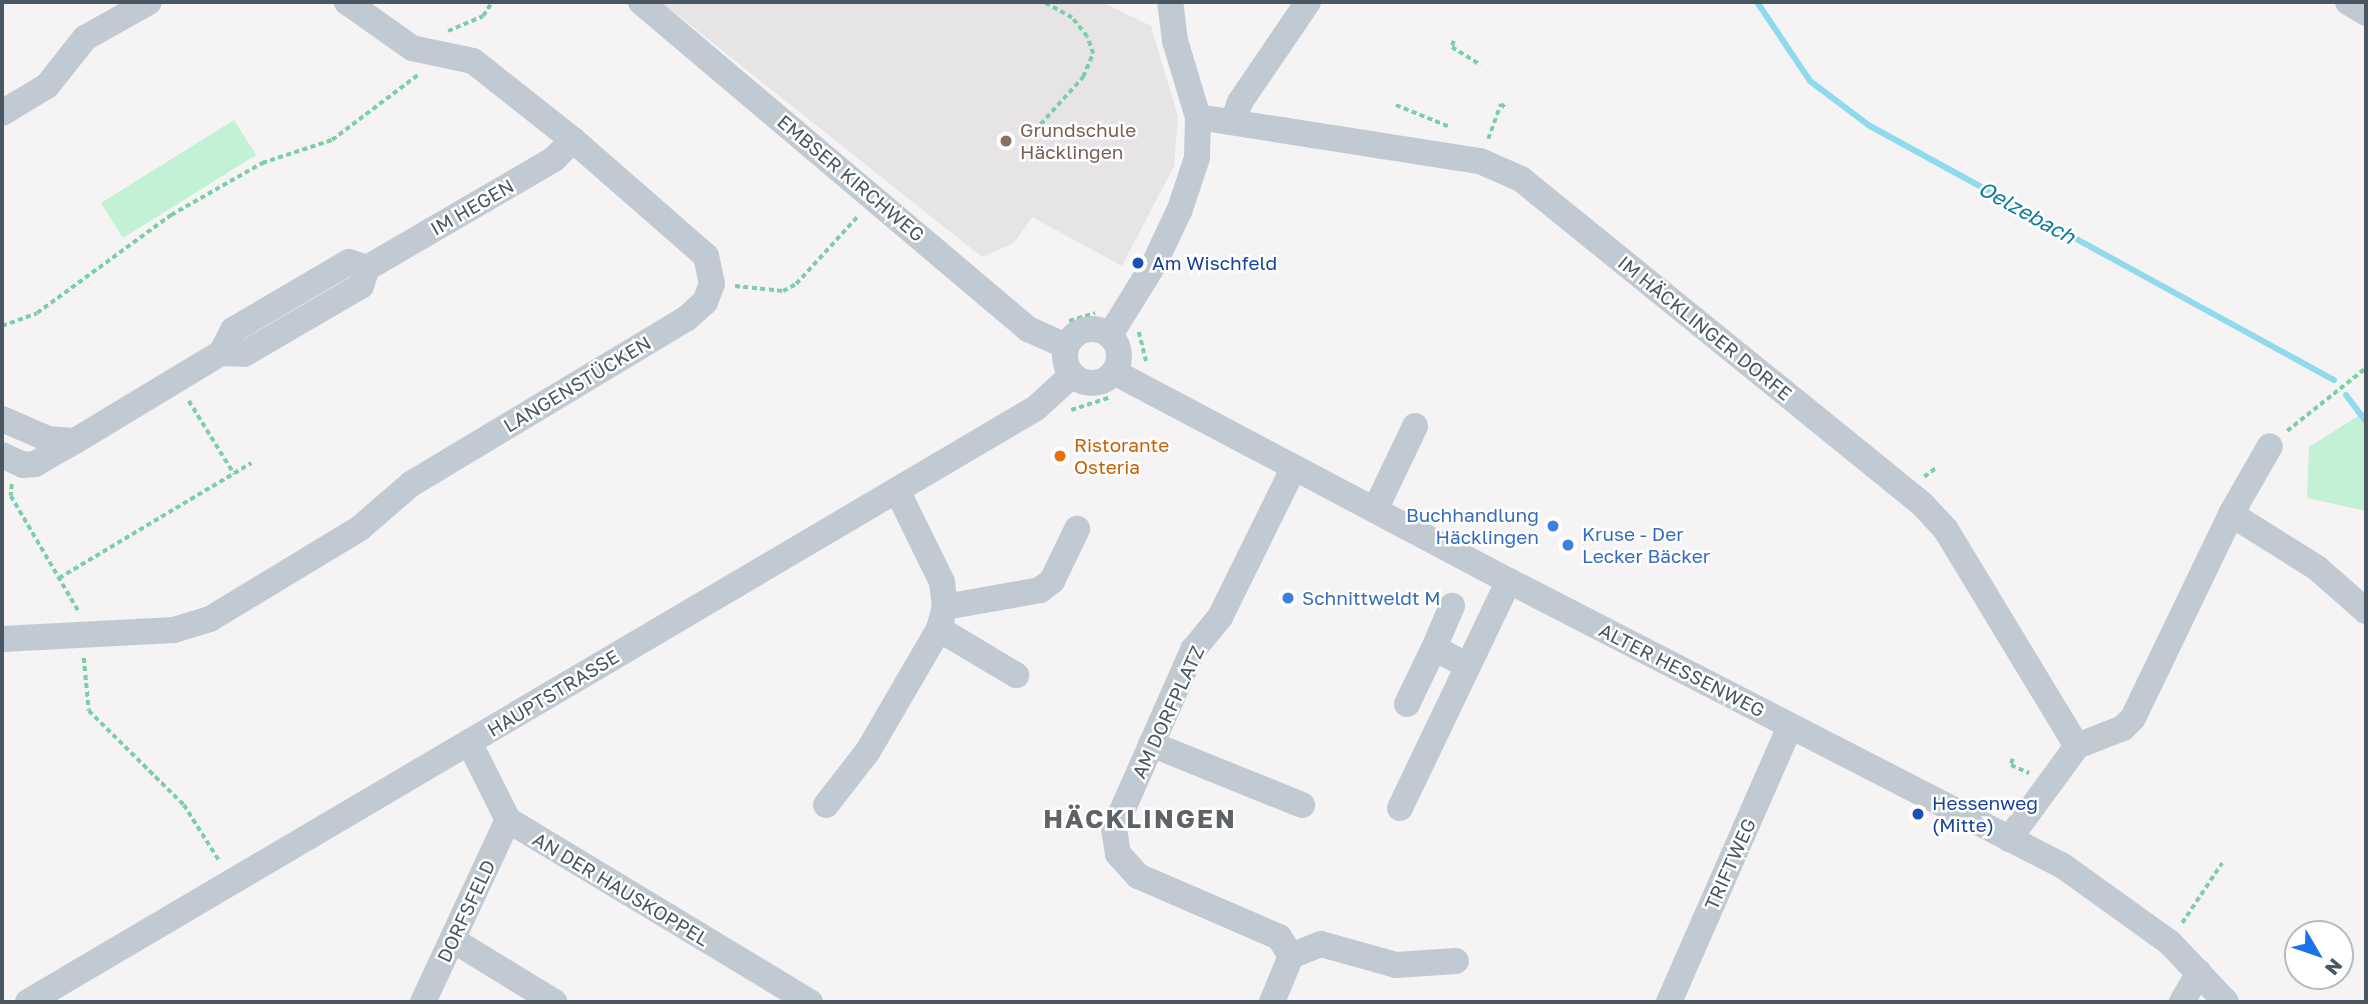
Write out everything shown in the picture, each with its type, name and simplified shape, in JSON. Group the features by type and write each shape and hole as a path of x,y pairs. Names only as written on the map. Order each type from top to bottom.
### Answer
{"street":[{"path":"2,113 47,86 85,38 149,2"},
{"path":"347,2 412,48 473,61 573,139 694,243 711,267 712,284"},
{"name":"EMBSER KIRCHWEG","path":"641,2 874,196 1028,329 1066,346"},
{"path":"1110,335 1154,264 1180,209 1197,158 1198,117 1175,41 1170,2"},
{"path":"1233,122 1240,102 1308,2"},
{"path":"2348,2 2366,13"},
{"name":"IM HÄCKLINGER DORFE","path":"1198,117 1480,161 1521,179 1922,504 1946,530 2077,746"},
{"name":"IM HEGEN","path":"13,460 35,464 221,353 233,330 349,262 367,268 554,159 573,139"},
{"name":"LANGENSTÜCKEN","path":"2,639 174,630 210,619 360,528 411,484 686,319 705,302 712,284"},
{"path":"1085,329 1110,335 1119,357 1114,372 1093,383 1072,375 1064,358 1066,346 1085,329"},
{"name":"ALTER HESSENWEG","path":"1114,372 1509,581 2063,866 2170,943 2226,1002"},
{"name":"HAUPTSTRASSE","path":"28,1002 1036,408 1072,375"},
{"path":"2,419 48,439 75,441"},
{"path":"1375,510 1415,426"},
{"path":"2009,839 2077,746 2123,728 2133,718 2231,514 2270,446"},
{"name":"AM DORFPLATZ","path":"1291,956 1279,937 1139,876 1118,854 1114,830 1193,650 1220,617 1294,467"},
{"path":"827,805 867,751 942,618 942,582 897,490"},
{"path":"2231,514 2317,568 2366,611"},
{"path":"942,618 1040,590 1052,581 1077,529"},
{"path":"1400,808 1509,581"},
{"path":"1407,704 1452,606"},
{"path":"942,618 1016,675"},
{"path":"1434,648 1468,666"},
{"name":"TRIFTWEG","path":"1669,1002 1790,726"},
{"path":"469,742 508,820"},
{"path":"1151,744 1302,806"},
{"name":"DORFSFELD","path":"423,1002 508,820"},
{"name":"AN DER HAUSKOPPEL","path":"508,820 810,1002"},
{"path":"453,940 554,1002"},
{"path":"1272,1002 1291,956 1321,944 1396,965 1456,961"},
{"path":"2182,1002 2199,972"}],"path":[{"path":"2,326 37,313 171,215 251,169 332,140 420,73 442,34 483,16 492,2"},
{"path":"1029,137 1083,78 1093,54 1087,37 1072,18 1043,2"},
{"path":"1454,41 1452,47 1481,65"},
{"path":"1480,161 1501,104 1506,108"},
{"path":"1396,105 1434,116 1451,127"},
{"path":"712,284 783,291 796,284 874,196"},
{"path":"2270,446 2366,368"},
{"path":"177,380 234,474"},
{"path":"13,460 11,496 79,613 89,711 184,805 233,881"},
{"path":"59,578 251,463"},
{"path":"2170,943 2222,863"}],"shaded area":[{"name":"Grundschule Häcklingen","path":"661,2 1102,2 1151,26 1178,117 1174,166 1122,266 1032,217 1014,243 982,257"}],"green space":[{"path":"234,120 256,155 123,238 101,203"},
{"path":"2366,411 2366,511 2307,498 2309,447"}],"waterway":[{"name":"Oelzebach","path":"1757,2 1810,81 1870,126 2334,380"},
{"name":"Oelzebach","path":"2346,395 2366,422"}],"place":[{"name":"Grundschule Häcklingen","path":"1006,141"},
{"name":"Am Wischfeld","path":"1138,263"},
{"name":"Ristorante Osteria","path":"1060,456"},
{"name":"Buchhandlung Häcklingen","path":"1553,526"},
{"name":"Kruse - Der Lecker Bäcker","path":"1568,545"},
{"name":"Schnittweldt M","path":"1288,598"},
{"name":"Hessenweg (Mitte)","path":"1918,814"}],"district":[{"name":"HÄCKLINGEN","path":"1140,819"}]}
